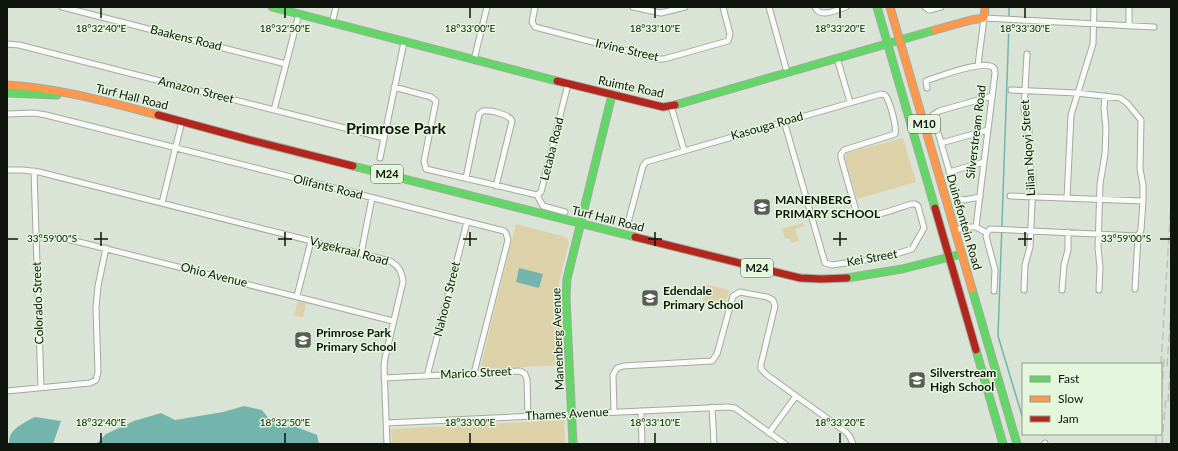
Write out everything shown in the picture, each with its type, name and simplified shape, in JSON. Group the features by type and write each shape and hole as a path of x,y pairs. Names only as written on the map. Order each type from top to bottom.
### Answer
{"main road":[{"name":"Ruimte Road","path":"272,7 289,9 299,14 404,42 658,106 671,106 888,43 971,20 984,18"},
{"name":"Duinefontein Road","path":"877,7 1003,444"},
{"name":"Duinefontein Road","path":"890,7 1017,444"},
{"path":"984,18 985,7"},
{"name":"Turf Hall Road","path":"7,85 30,86 59,91 788,275 813,279 839,280 869,276 962,254"},
{"name":"Turf Hall Road","path":"7,93 42,94 64,97 182,123"},
{"name":"Manenberg Avenue","path":"573,444 566,292 569,271 612,95"}],"street":[{"name":"Baakens Road","path":"62,7 286,64"},
{"path":"332,23 336,7"},
{"path":"474,60 487,7"},
{"name":"Irvine Street","path":"536,7 532,22 534,27 661,59 728,41 730,34 723,7"},
{"path":"633,7 661,13 685,7"},
{"path":"769,7 787,72"},
{"path":"815,7 817,11 822,13 846,7"},
{"path":"926,8 941,7"},
{"path":"1067,198 1070,120 1077,93 1092,50 1094,7"},
{"path":"1129,7 1129,26"},
{"path":"274,110 299,14"},
{"path":"978,65 984,18 1154,27"},
{"path":"380,158 404,42"},
{"name":"Amazon Street","path":"7,44 18,45 384,138"},
{"name":"Lilian Nqoyi Street","path":"1024,290 1025,265 1030,247 1033,176 1029,153 1029,130 1025,113 1027,54"},
{"path":"837,58 850,102"},
{"name":"Silverstream Road","path":"927,88 926,83 928,80 978,65 990,65 994,68 995,73 976,227"},
{"name":"Letaba Road","path":"394,87 431,97 436,101 424,161 425,168 537,195 541,192 568,84"},
{"path":"1011,90 1077,93 1123,99 1140,118 1142,126 1140,169 1143,185 1143,201 1141,230 1138,236 1135,289"},
{"name":"Kasouga Road","path":"629,220 644,163 648,160 877,94 885,95"},
{"name":"Kei Street","path":"784,121 825,263 832,265 886,257 909,251 914,246 924,227 918,207 916,204 913,204 878,214 865,216 859,215 856,211 841,156 844,150 895,134 896,127 888,100 885,95"},
{"path":"980,197 961,200 957,198 933,117 934,113 992,96"},
{"path":"1099,290 1100,267 1098,234 1101,179 1105,154 1105,96"},
{"path":"671,106 684,150"},
{"path":"466,178 479,115 483,111 488,111 510,117 512,121 496,186"},
{"name":"Olifants Road","path":"7,114 34,113 46,115 504,231 508,237 508,240 474,374"},
{"path":"162,203 182,123"},
{"path":"941,143 988,130"},
{"path":"950,172 984,162"},
{"name":"Vygekraal Road","path":"7,170 34,171 390,261 397,265 401,270 403,282 384,362 387,444"},
{"name":"Colorado Street","path":"34,171 41,387"},
{"path":"537,195 543,206 565,212"},
{"path":"1010,196 1143,201"},
{"path":"361,254 372,198"},
{"name":"Nahoon Street","path":"427,376 466,222"},
{"path":"955,230 976,227 987,233 995,270 994,291"},
{"path":"987,233 990,229 1004,229 1138,236"},
{"path":"1062,290 1064,264 1068,250 1068,232"},
{"name":"Ohio Avenue","path":"35,237 59,237 106,248 393,321"},
{"path":"297,296 311,241"},
{"path":"7,391 90,383 95,381 98,372 96,308 98,286 106,248"},
{"path":"614,412 613,375 617,368 622,366 707,362 714,359 717,354 732,298 735,294 740,292 767,297 774,302 775,309 760,366 763,372 846,432 850,437 852,444"},
{"name":"Marico Street","path":"384,378 515,371 523,373 527,380 528,416"},
{"path":"769,433 796,396"},
{"name":"Thames Avenue","path":"386,423 728,407 735,408 785,444"},
{"path":"712,408 714,444"},
{"path":"641,411 642,444"}],"shaded area":[{"path":"903,138 916,182 857,199 845,158 847,153"},
{"path":"803,223 804,226 795,229 799,241 791,243 789,238 785,239 782,229"},
{"path":"516,224 566,237 569,242 559,282 563,365 484,369 481,365"},
{"path":"704,284 729,290 725,306 703,303"},
{"path":"298,301 306,303 303,318 294,315"},
{"path":"564,420 565,444 392,444 391,429"}],"water":[{"path":"519,268 543,274 539,288 516,282"},
{"path":"244,406 262,410 270,420 294,426 317,435 319,444 96,444 106,434 134,421 161,413 175,420 223,412"},
{"path":"35,417 61,421 53,444 9,444 9,439 13,431"}],"waterway":[{"path":"1009,7 1009,16"},
{"path":"1009,24 998,336 1022,416"}],"railway":[{"path":"1161,363 1171,203"},
{"path":"1167,366 1171,310"},
{"path":"1162,388 1164,359"},
{"path":"1168,402 1171,360"},
{"path":"1162,444 1166,396"},
{"path":"1156,435 1156,444"}],"traffic: fast":[{"path":"272,7 557,81"},
{"path":"877,7 935,208"},
{"path":"675,105 935,30"},
{"path":"7,93 57,95"},
{"path":"573,444 566,297 567,279 612,95"},
{"path":"353,166 635,237"},
{"path":"847,278 902,269 962,254"},
{"path":"972,289 1017,444"},
{"path":"976,350 1003,444"}],"traffic: slow":[{"path":"890,7 972,289"},
{"path":"935,30 984,18 985,7"},
{"path":"7,85 64,92 158,115"}],"traffic: jam":[{"path":"557,81 663,107 675,105"},
{"path":"158,115 353,166"},
{"path":"935,208 976,350"},
{"path":"635,237 800,278 847,278"}],"place":[{"name":"MANENBERG PRIMARY SCHOOL","path":"762,207"},
{"name":"Edendale Primary School","path":"650,298"},
{"name":"Primrose Park Primary School","path":"303,340"},
{"name":"Silverstream High School","path":"917,380"}],"district":[{"name":"Primrose Park","path":"396,128"}]}
